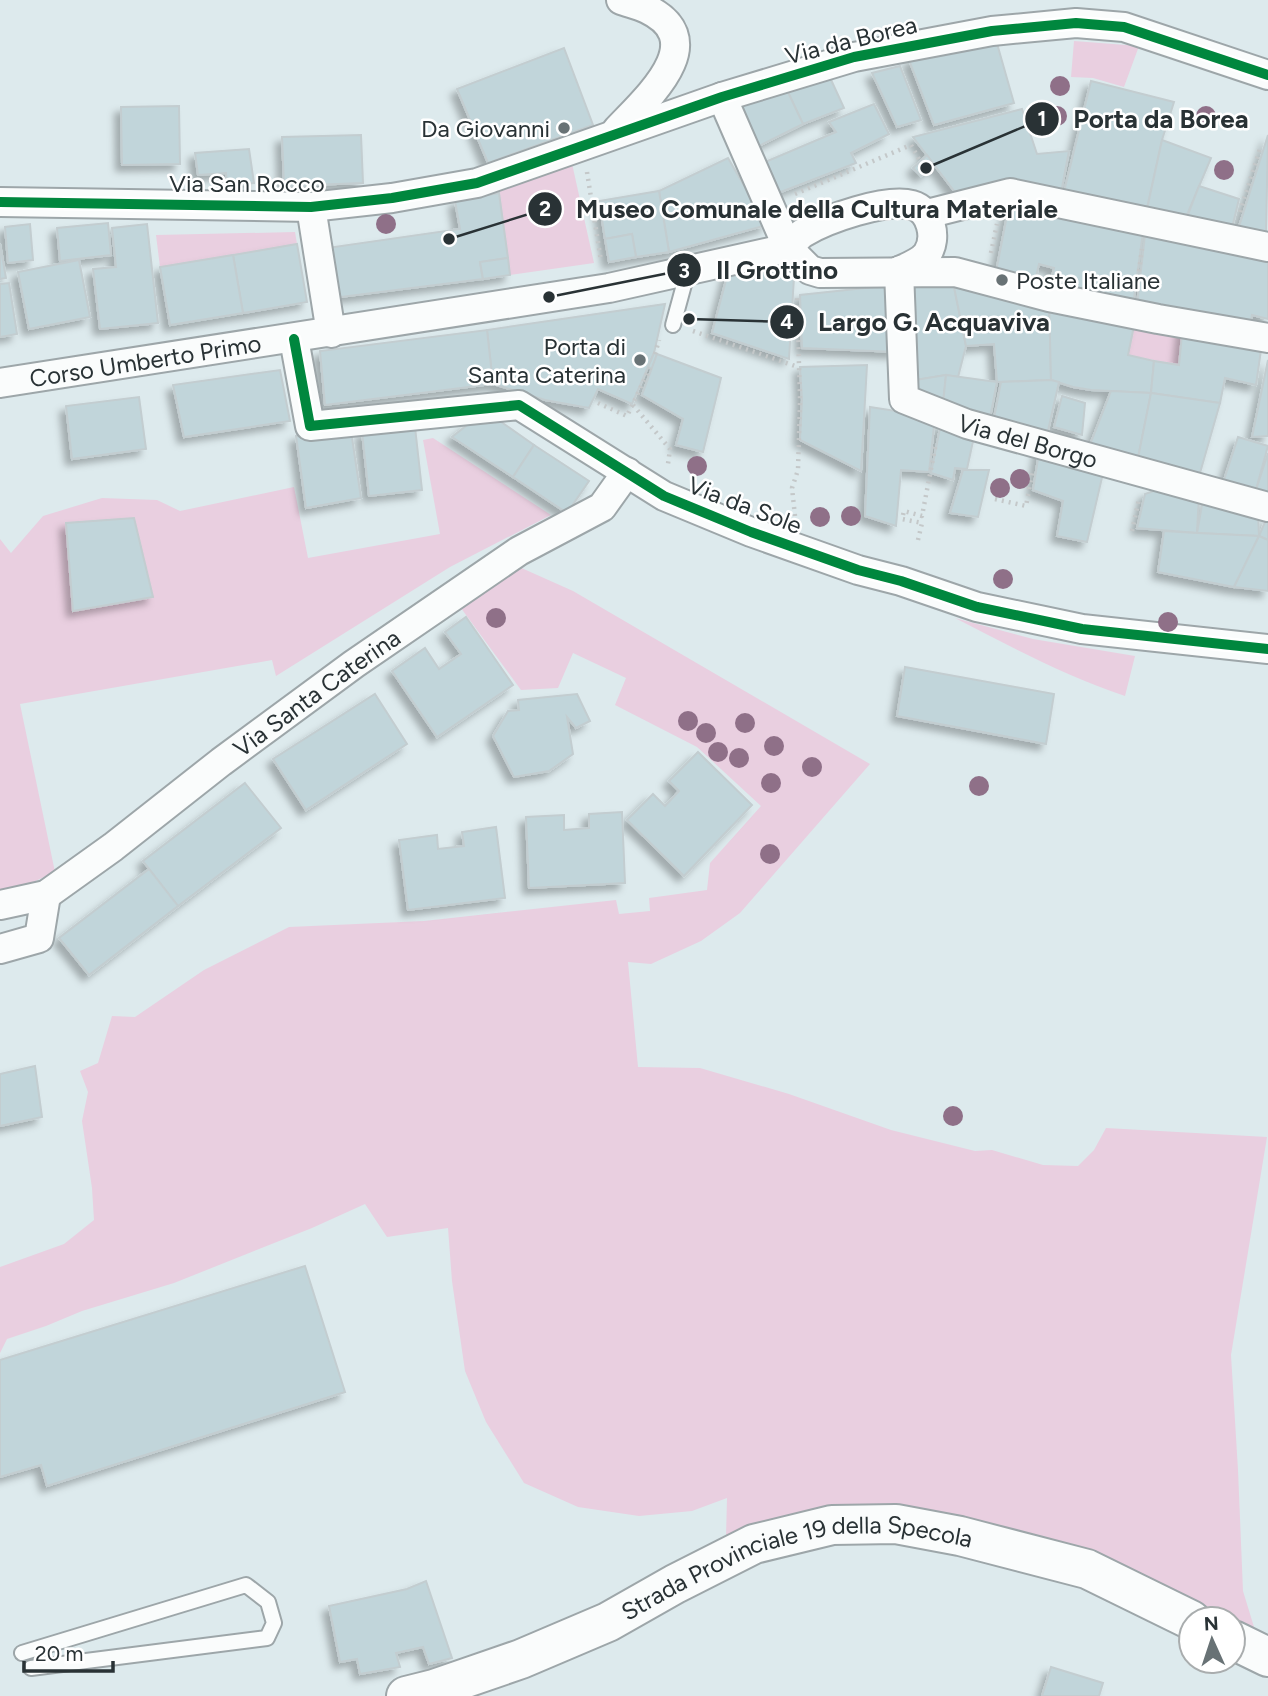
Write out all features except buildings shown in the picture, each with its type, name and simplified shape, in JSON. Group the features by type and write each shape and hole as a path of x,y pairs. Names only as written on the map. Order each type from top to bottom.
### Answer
{"main road":[{"name":"Strada Provinciale 19 della Specola","path":"406,1696 520,1659 608,1622 754,1544 832,1525 896,1524 960,1536 1087,1569 1177,1613"},
{"path":"1247,1647 1268,1657"}],"street":[{"path":"612,134 666,73 677,44 670,29 659,17 647,9 621,0"},
{"name":"Via da Borea","path":"493,178 722,97 853,57 992,31 1076,23 1124,27 1268,75"},
{"path":"722,97 792,253 810,270 820,273 900,275 992,271 1133,314 1268,338"},
{"name":"Via San Rocco","path":"0,202 311,207 392,198 493,178"},
{"path":"927,214 1010,193 1268,247"},
{"path":"792,253 800,235 819,224 871,208 900,203 915,205 927,214 931,237 926,256 900,275"},
{"path":"311,207 331,333"},
{"name":"Corso Umberto Primo","path":"0,383 604,289 688,270 792,253"},
{"name":"Via del Borgo","path":"900,275 904,399 942,415 1037,444 1268,507"},
{"name":"Via da Sole","path":"294,339 310,426 519,405 664,496 858,570 987,609 1082,629 1268,649"},
{"name":"Via Santa Caterina","path":"0,905 46,895 354,664 519,551 602,507 627,472"},
{"path":"0,949 39,938 46,895"}],"lane":[{"path":"673,325 688,270"},
{"path":"22,1653 246,1585 268,1602 274,1623 267,1638 31,1668"}],"path":[{"path":"793,195 911,145 919,161"},
{"path":"582,146 604,289"},
{"path":"1232,239 1260,149"},
{"path":"1133,314 1145,222"},
{"path":"992,271 997,224 1005,225"},
{"path":"792,253 798,367 798,470 792,488 798,549"},
{"path":"709,336 798,367"},
{"path":"598,403 627,416 650,368"},
{"path":"633,405 670,449 664,496"},
{"path":"918,540 922,523 902,519 904,511 922,516 942,415"},
{"path":"995,499 1026,506 1037,444"}],"shaded area":[{"path":"1074,41 1139,46 1124,87 1093,78 1071,77"},
{"path":"571,159 594,263 510,275 498,186"},
{"path":"295,232 297,244 160,267 156,235"},
{"path":"1136,316 1183,325 1179,365 1128,355"},
{"path":"433,438 551,515 450,567 276,676 272,660 20,704 55,872 18,889 0,891 0,539 11,553 43,516 102,498 157,500 180,511 294,487 308,558 440,534 423,440"},
{"path":"517,566 573,591 870,764 740,913 701,941 651,964 628,962 638,1067 700,1068 789,1094 891,1130 975,1151 992,1150 1043,1165 1078,1166 1094,1150 1106,1128 1267,1137 1231,1355 1243,1591 1254,1627 1247,1631 1247,1605 1177,1607 1004,1535 726,1537 727,1498 692,1511 639,1516 578,1507 524,1483 486,1422 465,1371 452,1281 448,1228 387,1237 365,1204 174,1283 82,1311 7,1339 0,1353 0,1267 64,1244 94,1220 82,1121 88,1092 80,1071 98,1063 112,1016 135,1017 204,970 289,927 424,921 616,900 619,914 650,911 649,898 707,890 710,863 761,806 697,747 615,705 626,678 573,653 558,688 521,690 458,604"},
{"path":"955,618 1033,639 1135,656 1125,696 1060,670"}],"cycle path":[{"path":"0,202 311,207 392,198 477,183 722,97 854,57 992,31 1076,23 1124,27 1268,75"},
{"path":"294,339 310,426 519,405 664,496 751,532 858,570 901,581 977,607 1082,629 1268,649"}],"place":[{"name":"Da Giovanni","path":"564,128"},
{"name":"Porta da Borea","path":"926,168"},
{"name":"Museo Comunale della Cultura Materiale","path":"449,239"},
{"name":"Poste Italiane","path":"1002,280"},
{"name":"Il Grottino","path":"549,297"},
{"name":"Largo G. Acquaviva","path":"689,319"},
{"name":"Porta di Santa Caterina","path":"640,360"}]}
